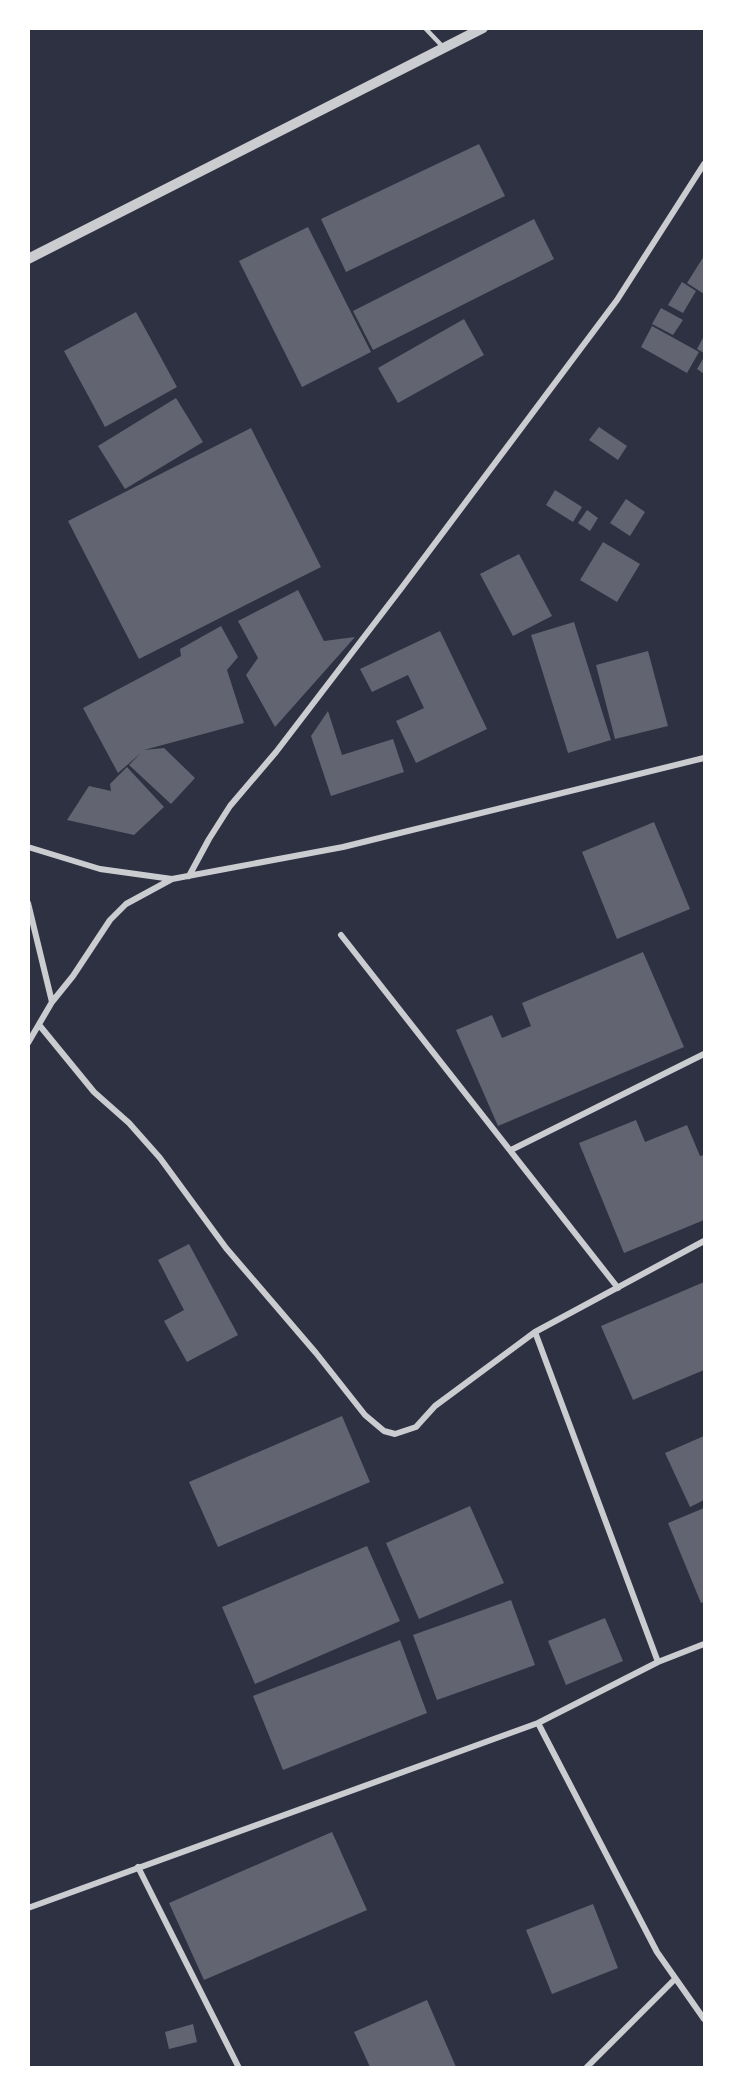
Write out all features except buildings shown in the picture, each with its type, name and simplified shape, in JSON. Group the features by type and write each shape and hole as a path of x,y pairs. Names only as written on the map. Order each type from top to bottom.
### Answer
{"street":[{"path":"28,259 483,28"},
{"path":"189,876 209,838 230,806 276,752 403,586 617,300 705,164"},
{"path":"28,847 100,869 172,879 343,847 705,758"},
{"path":"28,1043 52,1002 73,976 110,920 126,904 172,879"},
{"path":"28,903 52,1002"},
{"path":"341,935 618,1288"},
{"path":"40,1026 94,1092 129,1123 160,1158 226,1248 316,1353 365,1415 384,1431 395,1434 416,1427 435,1406 535,1332 705,1241"},
{"path":"511,1150 705,1054"},
{"path":"535,1332 658,1662"},
{"path":"28,1908 538,1723 658,1662 705,1644"},
{"path":"538,1723 657,1952 705,2019"},
{"path":"138,1867 239,2067"},
{"path":"586,2067 675,1979"}],"lane":[{"path":"425,28 444,48"}]}
